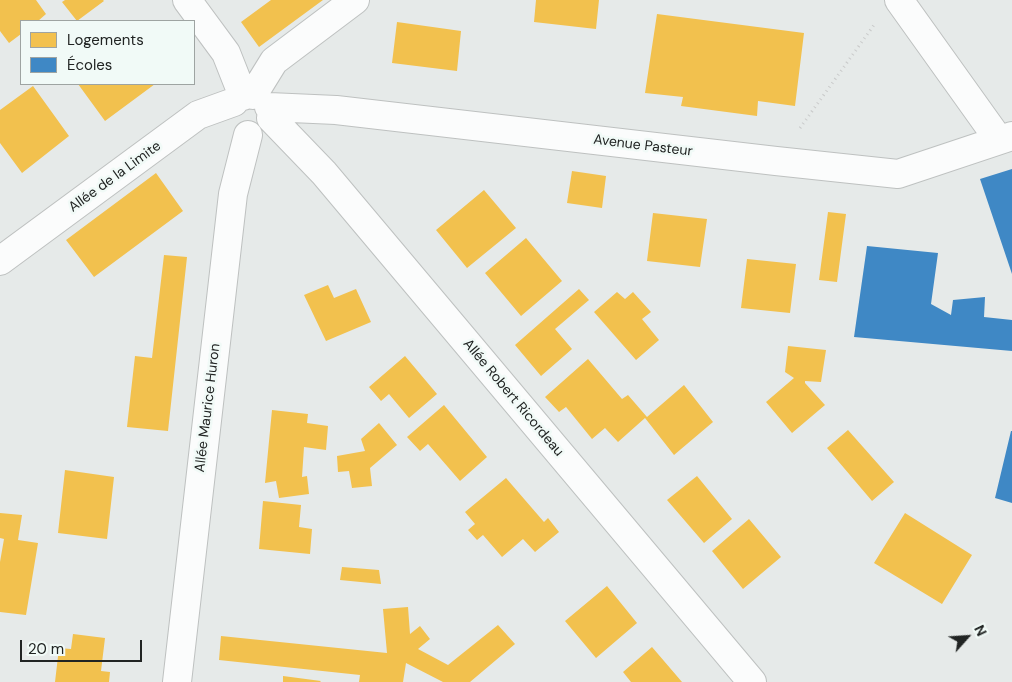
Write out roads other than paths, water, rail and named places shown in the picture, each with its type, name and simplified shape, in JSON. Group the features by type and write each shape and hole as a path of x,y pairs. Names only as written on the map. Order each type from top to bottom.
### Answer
{"street":[{"path":"187,0 226,53 254,104"},
{"path":"254,104 274,61 355,0"},
{"path":"899,0 1006,138"},
{"name":"Allée Maurice Huron","path":"176,682 233,194 248,135 238,131 232,123 230,112 254,104"},
{"name":"Avenue Pasteur","path":"254,104 336,110 776,162 898,174 1006,138"},
{"name":"Allée de la Limite","path":"0,262 198,115 254,104"},
{"name":"Allée Robert Ricordeau","path":"254,104 330,180 752,682"}]}
